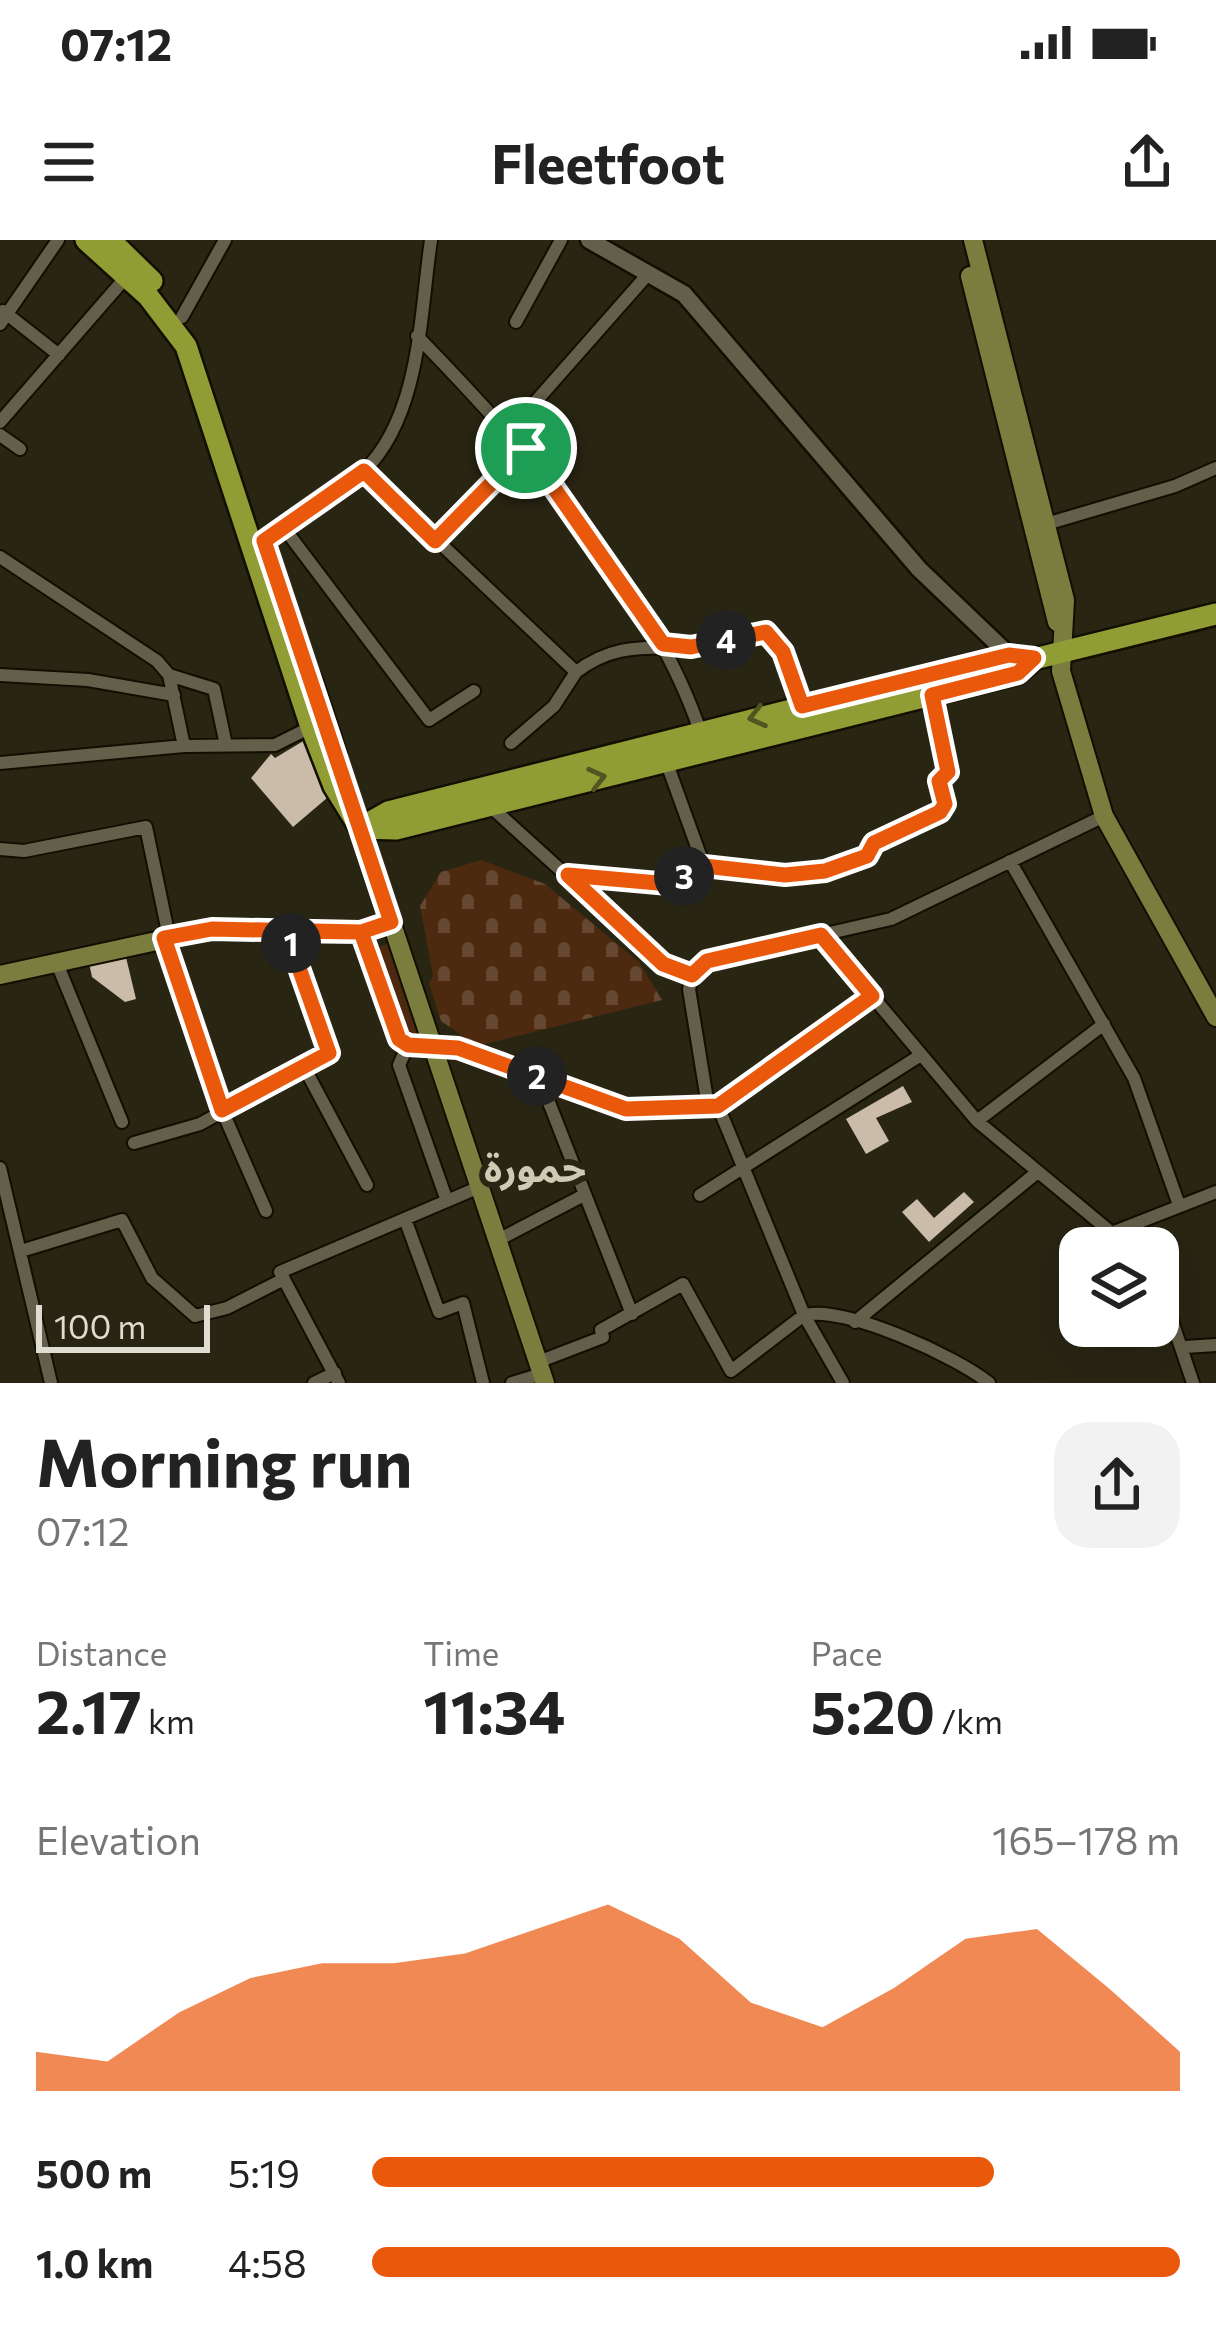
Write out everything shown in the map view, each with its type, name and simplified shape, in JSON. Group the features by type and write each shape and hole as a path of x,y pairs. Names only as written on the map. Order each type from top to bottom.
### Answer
{"main road":[{"path":"86,240 171,322 186,346 318,724"},
{"path":"110,240 182,317 197,342 264,541 334,787 360,828 542,1373"},
{"path":"961,240 1063,650"},
{"path":"973,240 1065,600 1061,671 1104,816 1216,1017"},
{"path":"360,828 388,812 700,731 1009,655 1034,658 1216,614"},
{"path":"360,828 396,829 932,695 1018,673 1034,658"},
{"path":"0,975 212,929 361,932 391,922"}],"street":[{"path":"58,240 2,316 59,355"},
{"path":"182,317 225,240"},
{"path":"264,541 364,471 398,418 417,336 431,240"},
{"path":"516,322 561,240"},
{"path":"589,240 684,294 904,552 1009,655"},
{"path":"530,408 649,273"},
{"path":"0,422 127,276"},
{"path":"417,336 526,448 663,644 700,731"},
{"path":"0,435 20,449"},
{"path":"435,541 526,448"},
{"path":"1046,524 1175,486 1216,468"},
{"path":"364,471 576,672"},
{"path":"284,528 430,720 474,691"},
{"path":"0,557 169,675 214,689 226,745"},
{"path":"511,742 554,706 576,672 598,655 663,644 691,647 766,632 783,652 802,706"},
{"path":"0,675 88,680 174,695"},
{"path":"169,675 184,746"},
{"path":"568,875 669,884 704,866 785,875 825,871 867,856 874,843 940,812 945,804 939,781 948,772 932,695"},
{"path":"0,763 184,746 275,745 318,724"},
{"path":"666,761 704,866"},
{"path":"489,805 663,964 692,975"},
{"path":"843,1383 804,1315 747,1168 713,1106 689,989 692,975 707,961 891,919 1104,816"},
{"path":"0,849 24,851 146,827 166,938 222,1110 266,1211"},
{"path":"1010,861 1134,1078 1179,1205"},
{"path":"134,1143 200,1124 329,1053 286,931"},
{"path":"361,932 399,1039 408,1045 458,1048 626,1109 713,1106 872,996"},
{"path":"821,935 977,1121 1035,1174 1107,1227"},
{"path":"56,960 122,1122"},
{"path":"977,1121 1104,1024"},
{"path":"408,1045 400,1065 447,1201"},
{"path":"700,1195 922,1055"},
{"path":"304,1067 368,1185"},
{"path":"539,1077 632,1314"},
{"path":"0,1168 51,1383"},
{"path":"855,1322 1035,1174"},
{"path":"314,1383 337,1378 280,1272 482,1186"},
{"path":"1126,1227 1216,1192"},
{"path":"500,1239 584,1195"},
{"path":"405,1219 439,1312 463,1303 483,1383"},
{"path":"21,1251 122,1220 152,1278 195,1316 227,1308 284,1279"},
{"path":"512,1383 542,1373 603,1336 601,1330 682,1284 733,1377 804,1315 820,1311 966,1364 989,1383"},
{"path":"1179,1332 1193,1383"},
{"path":"1185,1347 1216,1345"}],"green space":[{"path":"481,860 545,884 639,962 662,1000 477,1046 441,1021 429,984 433,976 420,906 441,872"},
{"path":"390,943 422,1031 405,1037 373,949"}],"building":[{"path":"305,740 327,798 293,827 251,778 271,754 275,758"},
{"path":"125,953 136,999 125,1002 92,977 89,963"},
{"path":"903,1086 912,1102 876,1118 889,1141 866,1154 846,1119"},
{"path":"964,1192 974,1202 929,1242 902,1212 917,1199 934,1218"}],"district":[{"name":"حمورة","path":"535,1168"}],"route":[{"path":"526,448 435,541 364,471 264,541 391,922 361,932 286,931 329,1053 222,1110 164,938 212,929 361,932 399,1039 408,1045 458,1048 626,1109 718,1106 723,1097 795,1053 872,996 821,935 707,961 692,975 663,964 568,875 669,884 704,866 785,875 825,871 867,856 874,843 940,812 945,804 939,781 948,772 932,695 1018,673 1034,658 1009,655 802,706 783,652 766,632 691,647 663,644 526,448"}]}
